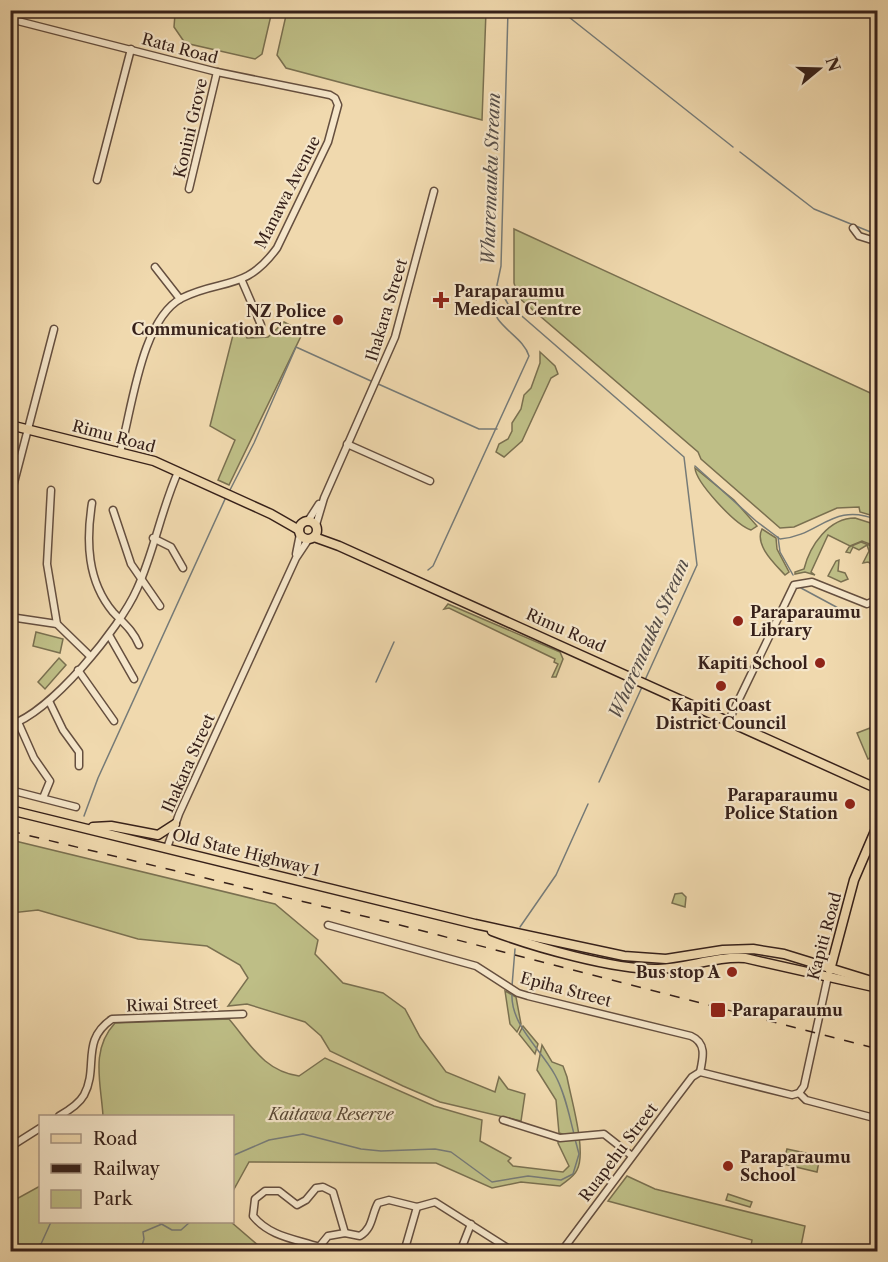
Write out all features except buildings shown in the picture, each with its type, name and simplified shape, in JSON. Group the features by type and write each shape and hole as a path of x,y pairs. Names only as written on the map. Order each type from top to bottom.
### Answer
{"main road":[{"name":"Rimu Road","path":"10,425 154,461 878,789"},
{"name":"Old State Highway 1","path":"10,810 518,935 615,965 649,969 741,957 830,971"},
{"path":"81,827 111,826 158,836 175,824"},
{"name":"Kapiti Road","path":"830,971 854,880 878,824"},
{"name":"Old State Highway 1","path":"518,935 629,957 666,959 723,950 753,949 830,971"},
{"path":"830,971 878,983"},
{"path":"830,971 878,988"}],"street":[{"name":"Rata Road","path":"10,19 217,72 330,95 335,98 338,105"},
{"path":"97,180 131,49"},
{"name":"Konini Grove","path":"189,189 217,72"},
{"name":"Manawa Avenue","path":"120,452 151,331 164,313 180,299 206,289 242,281 269,259 277,248 328,142 338,105"},
{"name":"Ihakara Street","path":"167,848 175,824 379,377 395,337 434,191"},
{"path":"854,228 859,236 878,242"},
{"path":"155,267 180,299"},
{"path":"242,281 261,325"},
{"path":"10,498 54,330"},
{"path":"348,444 430,481"},
{"path":"10,725 48,701 78,670 120,618 142,578 153,538 178,472"},
{"path":"51,490 47,564 57,624"},
{"path":"92,503 88,531 91,564 103,597 134,633 139,645"},
{"path":"113,510 131,564 160,606"},
{"path":"153,538 171,547 183,568"},
{"path":"729,720 794,585 812,582 867,604 878,599"},
{"path":"10,609 12,617 57,624 90,656"},
{"path":"109,634 134,679"},
{"path":"78,670 114,722"},
{"path":"48,701 63,730 79,752 79,766"},
{"path":"18,722 34,758 50,781 43,798"},
{"path":"10,790 76,807"},
{"name":"Epiha Street","path":"328,925 476,966 518,993 696,1038 703,1048 700,1072"},
{"name":"Kapiti Road","path":"799,1093 804,1086 830,971"},
{"name":"Riwai Street","path":"61,1115 71,1109 84,1095 89,1077 93,1043 100,1028 112,1019 243,1014"},
{"path":"700,1072 792,1095 799,1093 806,1100 878,1119"},
{"name":"Ruapehu Street","path":"561,1251 692,1077 700,1072"},
{"path":"503,1120 564,1138 604,1134 632,1156"},
{"path":"10,1148 39,1129"},
{"path":"345,1233 333,1192 323,1187 316,1188 300,1204 292,1202 279,1191 265,1191 255,1199 254,1216 259,1223 286,1239 320,1249 328,1236 345,1233 360,1236 367,1232 373,1222 373,1213 378,1203 390,1200 417,1207 435,1202 514,1251"},
{"path":"404,1251 417,1207"},
{"path":"460,1251 471,1224"}],"green space":[{"path":"163,11 272,11 262,54 255,59 185,43 174,27 175,14"},
{"path":"287,11 486,11 482,120 286,68 277,55"},
{"path":"514,229 877,396 877,517 860,512 859,507 837,508 794,527 780,528 701,459 698,452 518,297 514,283"},
{"path":"284,322 303,332 229,485 218,480 235,440 210,426 235,327 242,325 247,338 268,337"},
{"path":"540,352 555,366 558,374 551,378 522,441 504,457 496,452 499,444 508,439 512,431 512,423 521,409 524,395 531,388 540,363"},
{"path":"695,468 734,500 757,526 751,530 735,520 702,483"},
{"path":"855,518 877,525 872,543 875,546 862,541 850,546 828,535 811,572 815,575 805,572 795,574 804,569 811,551 822,534 837,523"},
{"path":"762,529 776,538 777,549 789,572 785,575 763,548 760,535"},
{"path":"861,542 877,548 877,568 868,562 863,563 869,551 867,545 859,550 853,547 850,553 846,552 849,547"},
{"path":"839,560 838,571 845,573 848,579 841,582 828,576 836,561"},
{"path":"448,604 560,652 563,659 556,677 552,677 558,664 554,662 555,659 449,608 444,609"},
{"path":"36,632 63,639 60,653 33,646"},
{"path":"59,658 66,665 45,689 38,682"},
{"path":"870,728 877,746 877,755 868,759 857,733"},
{"path":"11,840 275,904 318,940 315,954 343,983 383,993 405,1009 420,1037 446,1072 495,1092 499,1077 508,1089 525,1094 521,1121 440,1102 403,1086 330,1051 321,1036 305,1022 247,1004 228,1006 248,978 240,965 207,946 138,939 38,910 11,913"},
{"path":"682,893 686,897 685,907 672,903 675,894"},
{"path":"505,991 516,997 521,1024 517,1032 510,1024"},
{"name":"Kaitawa Reserve","path":"229,1019 259,1055 276,1069 299,1076 325,1058 434,1106 482,1120 480,1141 511,1158 508,1161 513,1166 563,1172 569,1166 558,1143 558,1140 564,1140 563,1134 559,1133 556,1100 537,1070 542,1045 552,1062 563,1066 567,1077 575,1111 580,1161 572,1177 560,1186 521,1182 492,1188 436,1163 249,1162 234,1189 234,1115 103,1115 99,1079 100,1056 107,1033 115,1023"},
{"path":"523,1026 538,1044 535,1054 519,1034"},
{"path":"787,1149 820,1156 817,1172 783,1164"},
{"path":"627,1176 655,1189 805,1226 800,1251 750,1251 752,1240 608,1201"},
{"path":"39,1187 39,1223 232,1223 259,1246 257,1252 11,1251 11,1202"},
{"path":"728,1194 752,1202 750,1207 726,1200"}],"waterway":[{"name":"Wharemauku Stream","path":"508,10 501,266 497,285 508,304 684,457 697,565 645,680"},
{"path":"560,10 733,147"},
{"path":"740,152 814,209 878,235"},
{"name":"Wharemauku Stream","path":"495,294 497,286"},
{"path":"428,570 433,566 529,356 521,342 497,318 493,302"},
{"path":"230,490 254,443 296,347 371,381"},
{"path":"376,383 479,429 497,429"},
{"path":"695,466 756,521 780,539 794,537 837,517 862,515 878,520"},
{"path":"84,816 98,778 226,497"},
{"path":"778,537 780,552 793,575"},
{"path":"801,588 840,609"},
{"path":"376,682 394,642"},
{"name":"Wharemauku Stream","path":"599,782 642,687"},
{"name":"Wharemauku Stream","path":"520,927 556,875 588,804"},
{"name":"Wharemauku Stream","path":"512,986 515,949"},
{"name":"Wharemauku Stream","path":"512,993 513,1005 521,1026 549,1065 558,1082 574,1134"},
{"name":"Wharemauku Stream","path":"234,1155 269,1140 303,1134 361,1149 381,1151 435,1149 451,1152 492,1182 528,1176 561,1180 573,1174 579,1154 575,1139"},
{"name":"Wharemauku Stream","path":"16,1252 41,1244 51,1223"},
{"name":"Wharemauku Stream","path":"160,1223 172,1230 181,1230 189,1223"},
{"path":"140,1252 144,1239 143,1232 162,1224"},
{"path":"118,1252 119,1246 127,1245 134,1252"}],"railway":[{"path":"10,831 388,922 878,1049"}],"place":[{"name":"Paraparaumu Medical Centre","path":"441,300"},
{"name":"NZ Police Communication Centre","path":"338,320"},
{"name":"Paraparaumu Library","path":"738,621"},
{"name":"Kapiti School","path":"820,663"},
{"name":"Kapiti Coast District Council","path":"721,686"},
{"name":"Paraparaumu Police Station","path":"850,804"},
{"name":"Bus stop A","path":"732,972"},
{"name":"Paraparaumu","path":"718,1010"},
{"name":"Paraparaumu School","path":"728,1166"}]}
